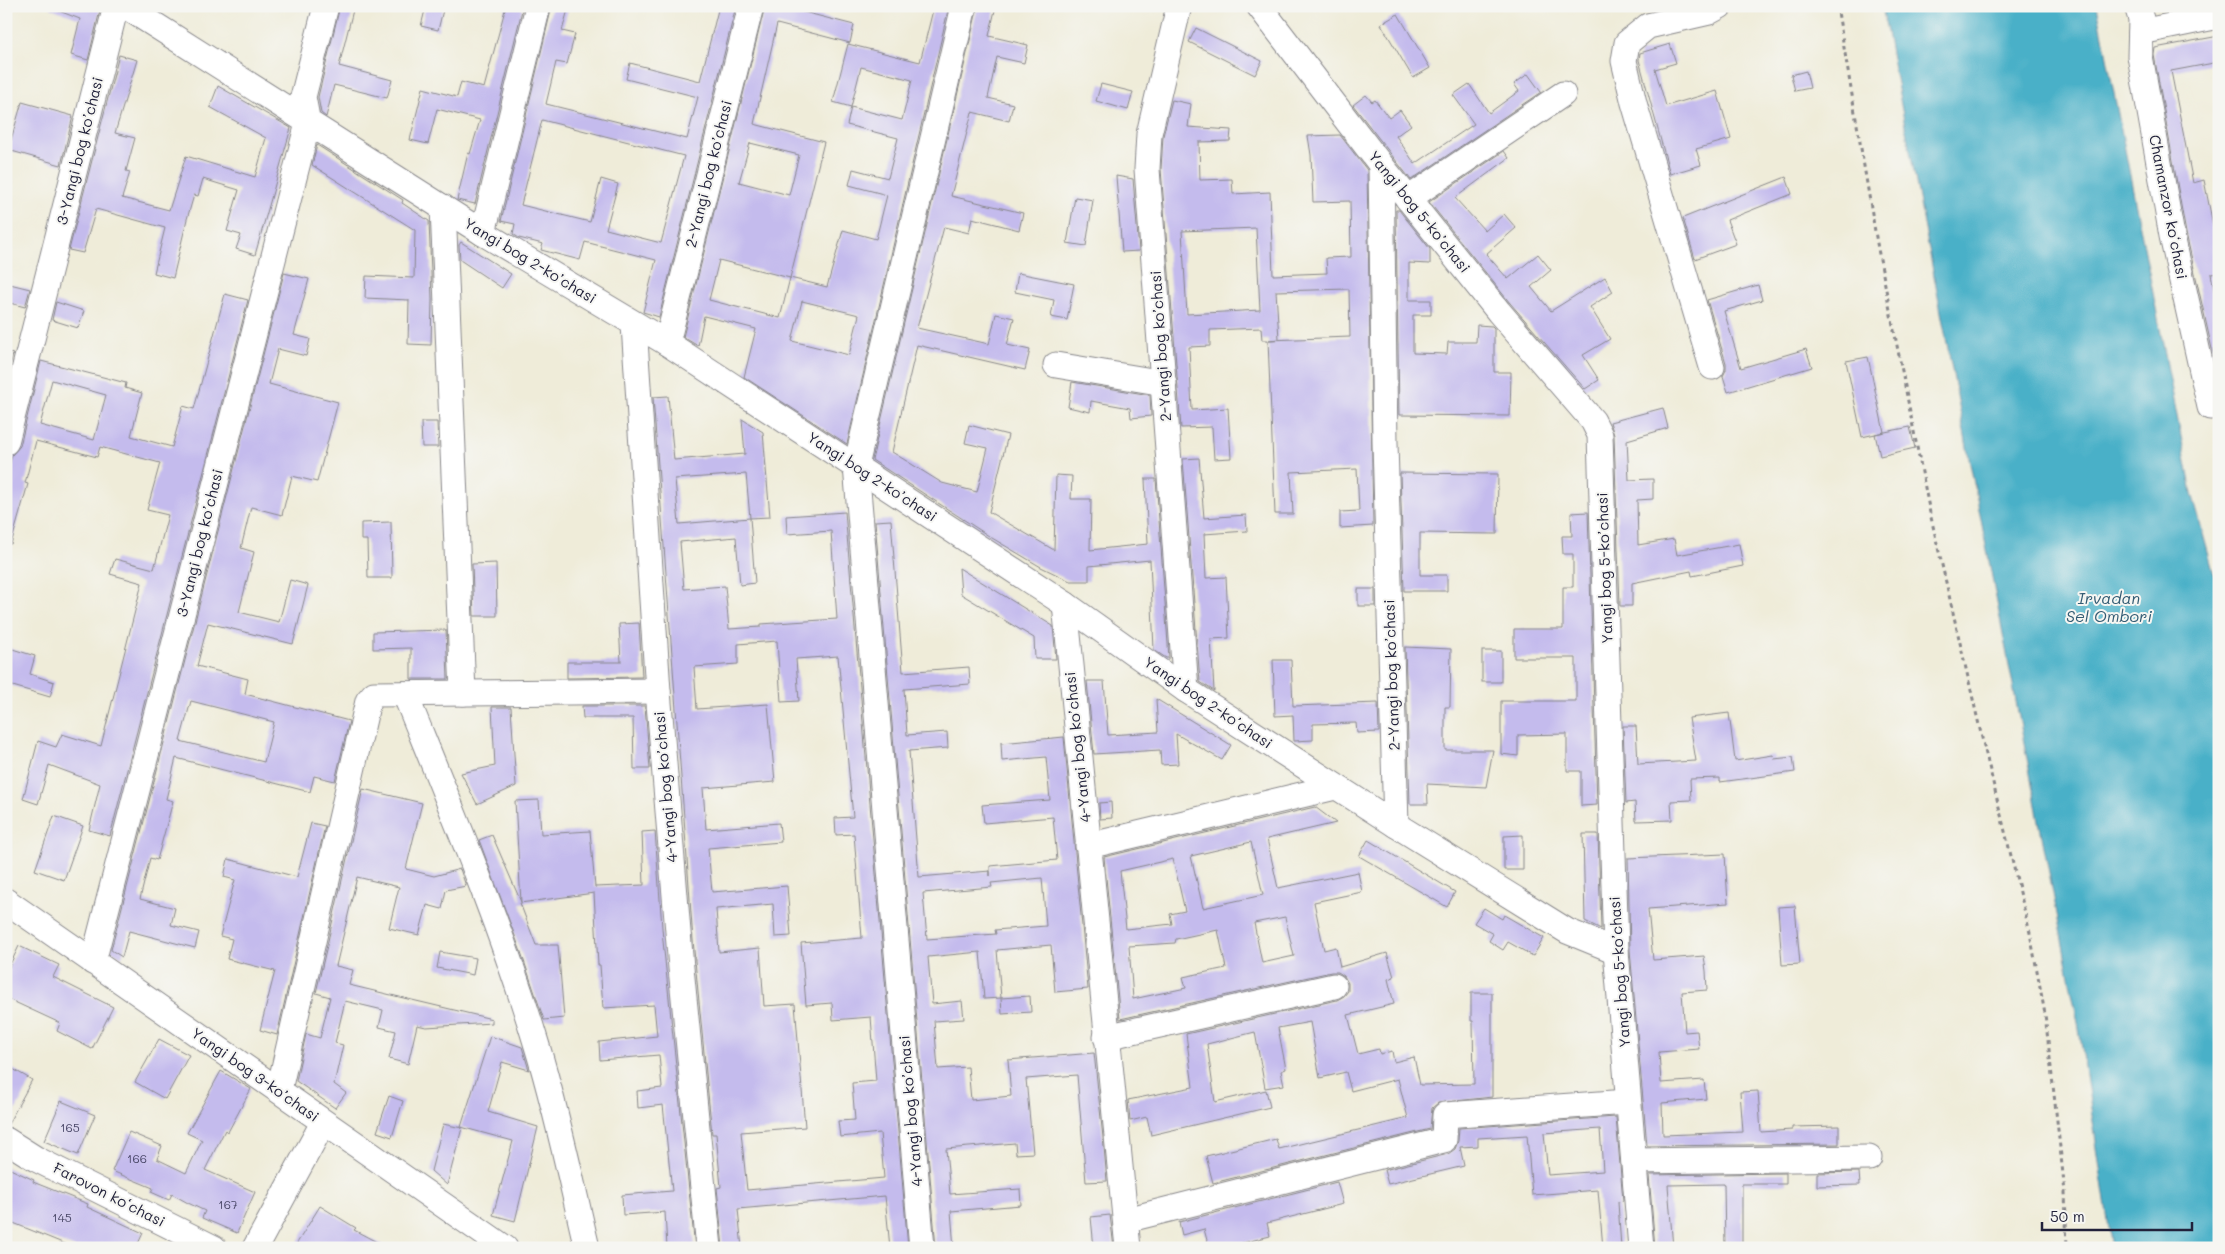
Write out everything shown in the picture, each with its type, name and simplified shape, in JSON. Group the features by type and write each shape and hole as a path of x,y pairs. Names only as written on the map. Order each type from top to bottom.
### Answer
{"street":[{"name":"3-Yangi bog koʼchasi","path":"6,442 116,6"},
{"name":"Yangi bog 2-koʼchasi","path":"125,6 483,233 634,325 668,343 1065,604 1186,690 1396,825 1567,931 1616,952"},
{"path":"308,123 303,97 326,6"},
{"path":"483,233 538,6"},
{"name":"2-Yangi bog koʼchasi","path":"668,343 751,6"},
{"path":"856,466 964,6"},
{"name":"2-Yangi bog koʼchasi","path":"1179,6 1149,134 1147,169 1186,690"},
{"name":"Yangi bog 5-koʼchasi","path":"1259,6 1381,165 1499,312 1593,421 1600,435 1616,952 1641,1248"},
{"path":"1712,367 1634,103 1624,61 1627,43 1648,26 1709,12 1720,6"},
{"name":"Chamanzor koʻchasi","path":"2137,6 2141,19 2140,56 2172,236 2210,407"},
{"path":"2140,32 2219,16"},
{"path":"1408,198 1563,94"},
{"name":"3-Yangi bog koʼchasi","path":"93,962 308,123"},
{"name":"2-Yangi bog koʼchasi","path":"1381,165 1385,443 1396,825"},
{"path":"443,207 463,692"},
{"name":"4-Yangi bog koʼchasi","path":"634,325 658,690 681,968 709,1248"},
{"path":"1056,365 1164,384"},
{"name":"4-Yangi bog koʼchasi","path":"856,466 922,1248"},
{"name":"4-Yangi bog koʼchasi","path":"1065,604 1128,1248"},
{"path":"278,1090 368,701 374,694 658,690"},
{"path":"405,694 471,859 523,1003 537,1048 587,1248"},
{"path":"1088,846 1335,786"},
{"name":"Yangi bog 3-koʼchasi","path":"6,901 505,1248"},
{"path":"1106,1037 1334,986"},
{"path":"1126,1220 1444,1140 1445,1115 1628,1102"},
{"path":"261,1245 323,1123"},
{"name":"Farovon koʻchasi","path":"6,1140 36,1158 214,1248"},
{"path":"1634,1160 1869,1158"}],"path":[{"path":"1836,6 1878,249 1930,513 2032,942 2045,1014 2060,1142 2065,1192 2067,1248"}],"water":[{"name":"Irvadan Sel Ombori","path":"1882,6 2097,6 2192,493 2219,593 2219,1248 2112,1248 2079,1028"}],"building":[{"path":"51,6 101,6 88,60 71,55 80,19 51,8"},
{"path":"340,6 354,6 339,66 392,80 387,98 334,85 326,117 321,113 318,97"},
{"path":"426,6 444,6 438,30 421,26"},
{"path":"506,6 523,6 475,204 457,200 468,153 470,154 480,120 437,109 428,144 410,140 423,88 457,97 461,82 484,88"},
{"path":"552,6 569,6 562,31 575,34 567,64 556,62 546,104 687,139 698,97 626,79 630,63 700,81 719,6 736,6 659,317 643,312 656,260 585,242 580,260 541,250 543,244 519,238 513,234 515,224 501,221","holes":["542,120 684,156 661,243 606,229 618,184 601,179 590,222 521,205"]},
{"path":"765,6 797,6 796,10 854,25 850,43 777,24 754,124 824,142 790,278 827,287 843,230 876,239 887,195 849,185 853,169 888,178 898,138 847,125 851,107 833,102 848,44 920,62 934,6 949,6 847,444 744,377 756,329 704,316 698,346 683,337","holes":["861,67 912,80 902,120 851,107","750,143 799,155 789,195 739,182","719,260 790,278 780,318 709,300","802,301 859,315 849,355 792,341"]},
{"path":"978,6 996,6 989,36 1028,45 1024,63 997,57 988,98 1013,104 1009,121 972,112 951,196 1023,213 1019,230 972,218 969,233 944,227 917,328 989,344 996,314 1014,318 1007,345 1030,350 1025,370 917,345 892,452 942,483 977,492 988,448 965,443 969,425 1008,435 989,512 1054,550 1056,475 1072,476 1071,499 1091,499 1090,550 1148,544 1145,479 1156,479 1169,658 1154,650 1150,560 1089,566 1089,581 1070,581 1041,567 992,538 872,460"},
{"path":"1398,14 1430,68 1413,78 1381,24"},
{"path":"1196,28 1262,61 1255,75 1189,42"},
{"path":"2219,36 2219,62 2171,71 2193,183 2204,180 2216,240 2219,240 2219,273 2211,274 2219,315 2219,380 2186,233 2154,55 2155,48"},
{"path":"1670,44 1676,63 1655,69 1666,106 1717,91 1731,139 1696,149 1701,165 1670,174 1639,60 1640,53"},
{"path":"119,55 137,60 115,133 135,138 126,171 130,172 122,198 169,210 186,156 255,177 266,138 210,107 218,86 291,128 255,255 236,249 241,235 227,231 239,190 203,179 198,196 194,195 173,278 154,273 165,228 96,209 83,253 69,250"},
{"path":"1806,71 1810,88 1795,91 1791,75"},
{"path":"1528,74 1541,92 1411,180 1353,105 1366,95 1372,102 1375,100 1389,118 1400,110 1411,125 1396,136 1415,164 1474,124 1453,95 1469,84 1489,113 1519,91 1514,84"},
{"path":"1101,84 1133,92 1128,110 1096,101"},
{"path":"1172,100 1191,104 1188,127 1231,130 1230,141 1199,142 1200,180 1232,179 1233,194 1270,192 1273,275 1327,273 1326,258 1351,257 1350,201 1313,202 1311,155 1308,136 1340,135 1367,170 1373,526 1340,528 1340,512 1359,511 1357,469 1291,472 1293,514 1275,514 1268,340 1262,340 1261,328 1210,330 1210,346 1189,347 1192,410 1228,408 1231,458 1214,459 1212,427 1181,428 1161,169 1163,136","holes":["1256,228 1260,310 1187,314 1182,231","1349,289 1350,337 1269,340 1279,339 1276,291"]},
{"path":"22,102 73,116 61,165 8,150"},
{"path":"317,145 403,200 402,203 429,221 432,299 431,345 408,344 409,300 365,298 366,276 414,278 415,230 312,165"},
{"path":"1504,151 1509,158 1455,198 1485,231 1504,214 1516,228 1486,254 1508,279 1538,254 1551,270 1531,287 1551,311 1605,277 1613,292 1590,307 1610,339 1583,355 1599,380 1585,389 1510,303 1429,202"},
{"path":"1116,176 1133,179 1139,251 1122,252"},
{"path":"1786,177 1792,194 1727,220 1736,244 1695,259 1683,218"},
{"path":"1075,197 1093,200 1086,246 1067,243"},
{"path":"1396,210 1399,210 1430,249 1430,264 1409,263 1409,300 1431,300 1431,315 1413,315 1413,353 1447,354 1448,342 1476,342 1477,325 1492,326 1494,328 1494,372 1511,372 1510,416 1399,415"},
{"path":"461,242 511,274 502,288 460,260 459,245"},
{"path":"284,273 309,279 294,335 310,339 306,356 278,349 269,384 338,402 317,482 292,476 282,515 251,507 241,548 254,552 239,612 279,622 290,580 308,585 293,644 208,623 197,666 248,679 245,694 349,721 335,781 314,776 310,792 176,758 166,799 173,801 157,860 150,858 140,899 175,908 171,925 199,932 195,948 129,931 122,957 111,950","holes":["191,701 274,722 264,762 180,741"]},
{"path":"1018,273 1074,284 1067,320 1051,317 1054,300 1015,292"},
{"path":"6,283 30,289 25,307 6,302"},
{"path":"1758,285 1762,300 1724,311 1741,368 1806,349 1812,367 1728,392 1723,376 1726,370 1726,363 1707,300"},
{"path":"225,294 248,300 110,836 89,830 100,784 49,765 38,804 23,799 38,741 56,747 62,734 101,746 142,583 110,574 115,559 154,569 168,515 147,510 160,463 100,447 97,457 36,441 25,483 28,484 11,544 6,544 6,477 12,455 20,446 41,361 126,383 125,388 142,393 131,436 172,447 183,406 194,409","holes":["52,380 106,395 94,440 40,425"]},
{"path":"56,302 84,311 78,328 52,320"},
{"path":"6,352 13,354 9,371 6,370"},
{"path":"1868,357 1884,432 1862,437 1846,361"},
{"path":"1072,382 1150,395 1151,416 1131,418 1130,408 1091,401 1090,412 1068,407"},
{"path":"668,396 674,460 745,454 742,419 763,432 770,517 750,518 755,583 740,585 736,537 680,542 684,589 725,586 729,629 761,627 761,624 837,619 831,531 787,534 786,516 845,512 908,1248 890,1248 885,1196 738,1209 742,1248 723,1248 717,1188 721,1187 716,1134 712,1134 693,940 653,397","holes":["746,474 750,518 679,524 675,479","777,641 781,702 799,701 796,659 838,656 853,817 835,818 836,835 854,834 862,938 801,943 806,1005 832,1003 833,1020 871,1017 876,1081 852,1083 855,1120 838,1121 840,1137 880,1133 884,1178 747,1190 741,1132 805,1127 795,1004 764,1006 760,948 719,952 716,909 773,904 775,937 791,936 787,886 712,892 708,848 781,842 779,823 706,829 703,788 775,782 768,704 697,709 694,667 738,664 738,644"]},
{"path":"1663,408 1668,428 1627,440 1629,480 1653,479 1653,499 1637,500 1638,545 1674,539 1677,555 1739,544 1743,566 1692,576 1691,571 1632,583 1632,606 1620,606 1614,435 1610,422"},
{"path":"421,422 437,422 438,447 422,447"},
{"path":"1910,427 1915,448 1880,456 1875,434"},
{"path":"1199,458 1204,518 1246,515 1247,531 1204,534 1206,578 1226,577 1229,638 1211,639 1214,691 1200,682 1183,459"},
{"path":"1400,473 1498,474 1497,534 1420,533 1420,575 1447,575 1447,591 1404,591"},
{"path":"1588,512 1597,805 1581,806 1581,771 1567,771 1567,734 1518,735 1518,756 1501,754 1501,701 1576,701 1576,658 1514,658 1514,629 1563,629 1563,587 1573,587 1573,554 1563,554 1562,536 1572,536 1571,513"},
{"path":"891,520 903,672 969,667 970,684 904,689 907,735 947,732 948,748 909,751 919,877 990,871 990,866 1057,860 1053,817 984,823 982,805 1050,800 1046,757 1002,761 1001,743 1064,737 1088,989 1055,992 1051,945 997,950 1001,998 984,999 980,952 928,957 932,1004 962,1001 964,1019 934,1021 938,1069 968,1067 971,1100 1011,1096 1008,1060 1094,1053 1107,1181 1086,1182 1077,1075 1026,1079 1033,1153 1016,1154 1015,1143 946,1149 950,1194 1020,1189 1021,1205 951,1211 954,1248 936,1248 875,521","holes":["1042,878 1046,926 995,930 996,934 927,939 923,893 992,887 991,883"]},
{"path":"391,522 392,578 368,578 367,540 361,540 361,523"},
{"path":"496,563 497,616 474,616 472,564"},
{"path":"959,568 1053,626 1056,659 1035,659 1034,638 961,594"},
{"path":"1358,589 1375,589 1375,606 1358,606"},
{"path":"639,623 642,677 567,678 567,662 621,662 619,624"},
{"path":"446,630 448,679 411,679 411,648 373,649 373,632"},
{"path":"6,647 35,656 30,674 54,682 50,697 6,684"},
{"path":"1405,647 1451,649 1450,707 1445,707 1445,750 1493,750 1486,787 1427,784 1428,804 1410,804"},
{"path":"1482,651 1501,651 1501,682 1482,682"},
{"path":"1273,660 1291,660 1293,706 1378,703 1379,732 1357,733 1356,723 1313,724 1313,740 1294,741 1293,715 1275,716"},
{"path":"1087,681 1104,681 1108,735 1158,732 1156,699 1231,745 1222,760 1176,734 1178,764 1161,765 1160,750 1094,754"},
{"path":"582,706 645,706 650,769 634,769 633,718 583,718"},
{"path":"492,707 511,707 516,786 477,804 461,773 495,766"},
{"path":"1729,713 1735,761 1773,755 1774,759 1793,757 1795,772 1720,782 1720,778 1690,779 1691,800 1671,801 1672,820 1636,821 1635,802 1626,803 1623,726 1636,726 1638,764 1696,761 1689,718"},
{"path":"363,789 422,803 406,869 434,876 460,869 466,886 446,890 442,909 427,905 419,935 389,928 399,887 357,877 336,966 353,970 349,985 492,1019 492,1023 426,1027 417,1025 408,1064 389,1059 396,1031 379,1027 383,1010 345,1001 335,1043 343,1045 334,1084 346,1093 335,1108 296,1081 306,1034 320,1038 330,997 316,993"},
{"path":"539,800 541,834 590,831 595,887 644,885 642,832 655,831 663,941 695,1248 667,1248 665,1212 623,1215 622,1195 672,1191 663,1105 638,1108 637,1091 662,1088 659,1055 600,1060 599,1042 657,1036 654,1005 603,1008 600,965 598,965 594,893 520,903 536,945 558,945 564,1018 544,1020 479,840 492,835 521,902 515,801"},
{"path":"1111,802 1112,818 1100,819 1099,803"},
{"path":"1315,807 1336,823 1267,839 1278,888 1358,872 1362,892 1314,902 1324,950 1336,947 1340,967 1387,953 1394,977 1388,979 1394,1004 1348,1015 1358,1054 1379,1049 1380,1054 1392,1051 1394,1062 1414,1057 1420,1085 1474,1084 1471,993 1492,993 1492,1097 1438,1103 1432,1108 1430,1129 1213,1183 1206,1156 1276,1139 1279,1149 1408,1118 1398,1079 1351,1091 1346,1072 1320,1078 1310,1022 1278,1028 1286,1069 1281,1071 1284,1085 1265,1088 1255,1032 1207,1044 1215,1102 1266,1090 1270,1107 1151,1135 1147,1117 1130,1121 1128,1100 1193,1087 1186,1034 1337,1000 1348,991 1348,983 1344,976 1338,972 1331,972 1120,1019 1104,857","holes":["1251,842 1263,895 1203,908 1191,856","1173,859 1185,911 1170,914 1172,924 1126,929 1120,871","1285,917 1294,956 1262,963 1254,923","1218,930 1226,968 1183,977 1186,988 1133,999 1129,946 1175,943 1176,939"]},
{"path":"54,816 83,826 64,880 35,870"},
{"path":"311,823 325,826 277,1035 260,1030 275,971 227,959 232,939 220,936 235,880 224,877 228,859 297,877"},
{"path":"1583,834 1598,834 1601,929 1585,921"},
{"path":"1523,835 1523,870 1504,870 1504,836"},
{"path":"1368,840 1455,892 1447,907 1359,856"},
{"path":"1725,854 1728,903 1648,909 1653,960 1704,956 1706,971 1707,990 1682,992 1685,1032 1697,1031 1699,1049 1659,1052 1661,1083 1704,1080 1706,1099 1662,1103 1663,1135 1743,1132 1740,1092 1758,1091 1761,1132 1792,1130 1792,1127 1839,1126 1839,1144 1647,1146 1630,950 1628,858"},
{"path":"1795,906 1800,964 1782,965 1778,907"},
{"path":"1484,908 1502,919 1504,915 1544,938 1533,956 1508,942 1503,950 1489,941 1493,934 1474,923"},
{"path":"19,946 59,965 53,977 113,1007 92,1049 57,1031 60,1023 6,998 6,973"},
{"path":"440,952 476,958 473,975 437,968"},
{"path":"1030,996 1031,1012 1002,1014 1001,998"},
{"path":"490,1036 522,1047 529,1070 502,1062 488,1112 538,1127 515,1221 493,1215 513,1141 461,1127"},
{"path":"159,1039 189,1055 165,1099 135,1082"},
{"path":"6,1065 32,1080 7,1126 6,1126"},
{"path":"221,1071 251,1089 228,1132 225,1130 205,1170 255,1192 237,1233 202,1218 205,1211 172,1194 169,1200 151,1192 153,1188 112,1171 129,1132 162,1146 157,1159 186,1173 202,1140 187,1133"},
{"path":"389,1096 403,1101 392,1137 377,1132"},
{"path":"61,1101 95,1115 78,1155 44,1141"},
{"path":"1616,1117 1623,1201 1618,1202 1621,1248 1603,1248 1598,1190 1532,1195 1527,1135 1478,1138 1478,1146 1460,1147 1464,1166 1388,1184 1384,1170 1448,1154 1455,1149 1459,1128","holes":["1600,1129 1603,1171 1548,1175 1544,1133"]},
{"path":"443,1124 462,1128 447,1185 431,1171"},
{"path":"6,1167 34,1180 33,1182 88,1204 87,1207 143,1233 136,1248 75,1248 6,1220"},
{"path":"1859,1172 1860,1185 1817,1186 1817,1173"},
{"path":"1786,1173 1786,1184 1742,1184 1742,1248 1725,1248 1724,1184 1668,1185 1673,1248 1655,1248 1649,1175"},
{"path":"1337,1182 1343,1204 1267,1223 1270,1236 1223,1248 1209,1248 1204,1229 1182,1235 1179,1222"},
{"path":"320,1206 356,1228 354,1230 388,1248 294,1248"},
{"path":"1110,1215 1114,1248 1094,1248 1091,1217"}]}
